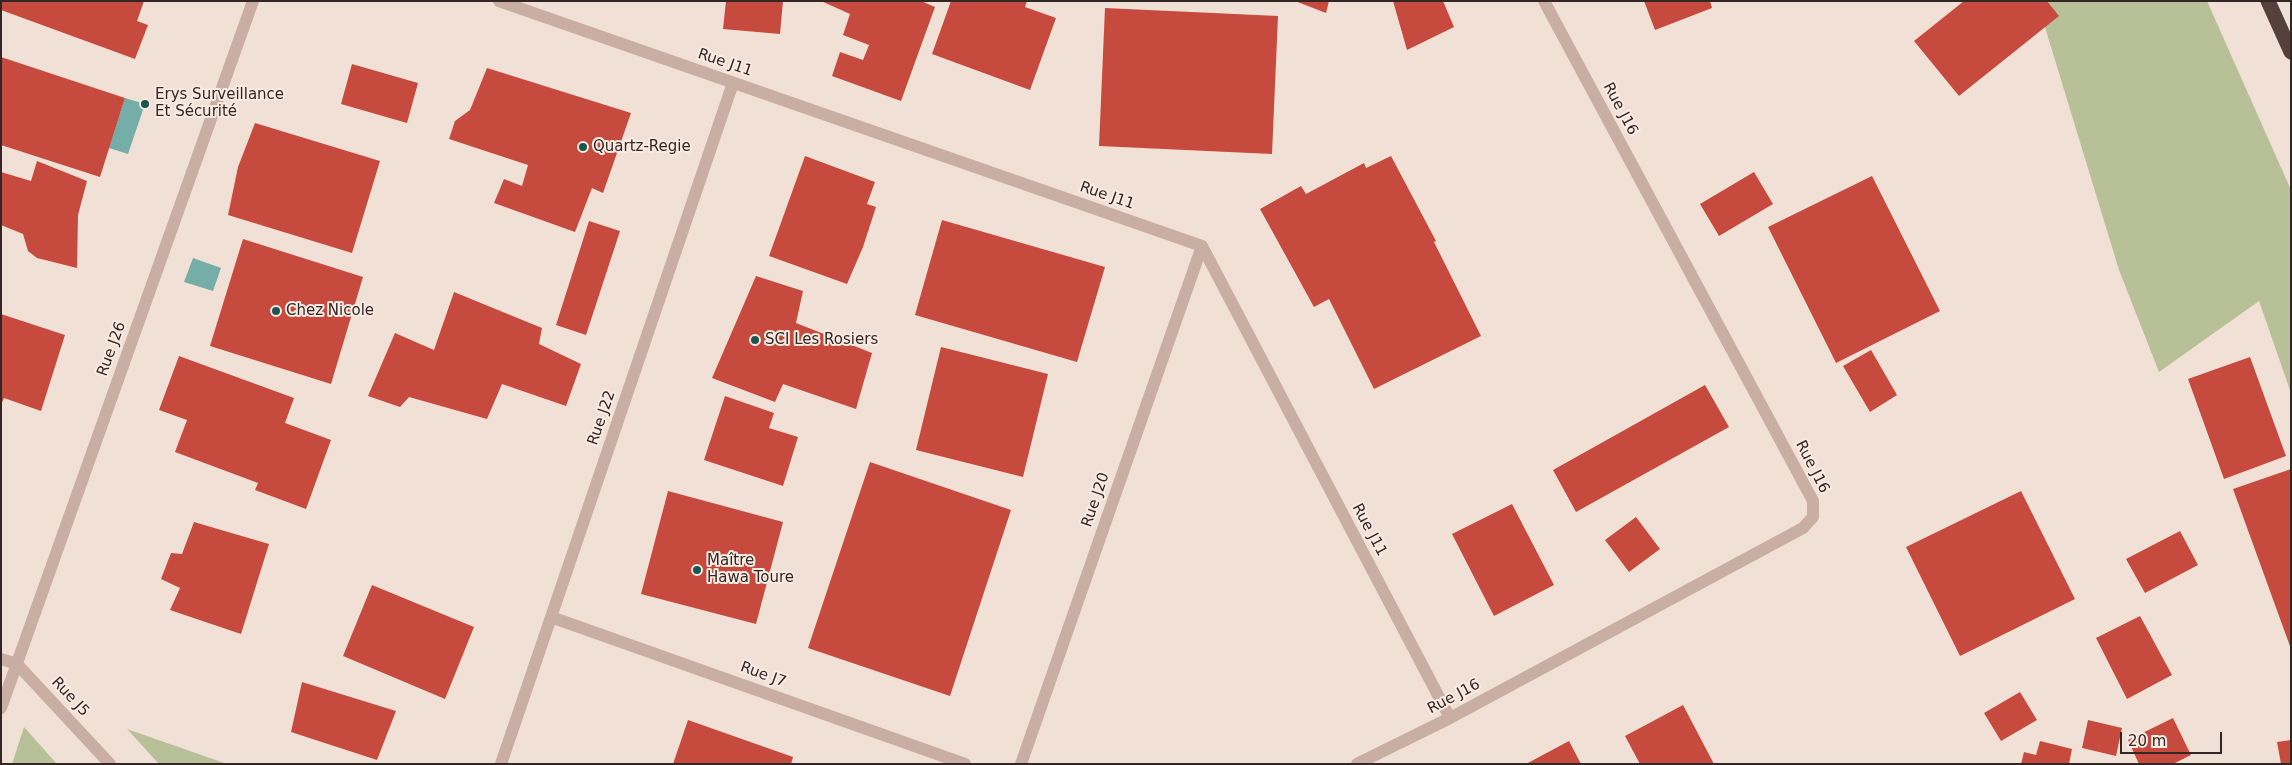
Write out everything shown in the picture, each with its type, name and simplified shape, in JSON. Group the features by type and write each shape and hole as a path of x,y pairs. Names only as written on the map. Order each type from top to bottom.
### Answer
{"highway":[{"path":"2268,1 2291,52"}],"street":[{"name":"Rue J26","path":"1,708 253,1"},
{"name":"Rue J11","path":"499,1 1202,246 1450,718"},
{"name":"Rue J16","path":"1357,764 1450,718 1803,528 1813,517 1813,502 1544,1"},
{"name":"Rue J22","path":"501,764 733,83"},
{"name":"Rue J20","path":"1022,764 1202,246"},
{"name":"Rue J7","path":"551,617 965,764"},
{"name":"Rue J5","path":"1,659 17,664 110,764"}],"green space":[{"path":"2037,1 2207,1 2291,190 2291,393 2259,301 2159,372 2119,270"},
{"path":"24,727 57,764 12,764"},
{"path":"127,729 227,764 159,764"}],"water":[{"path":"125,98 145,104 128,154 109,148"},
{"path":"193,258 221,268 213,291 184,282"}],"building":[{"path":"1,1 144,1 137,21 148,25 135,59 1,10"},
{"path":"726,1 783,1 780,34 723,29"},
{"path":"821,1 921,1 935,7 901,101 832,76 840,52 863,60 869,45 843,35 850,14"},
{"path":"951,1 1027,1 1025,7 1056,18 1030,90 932,54"},
{"path":"1295,1 1329,1 1326,13"},
{"path":"1393,1 1443,1 1454,27 1407,50"},
{"path":"1644,1 1710,1 1712,8 1655,30"},
{"path":"1964,1 2047,1 2059,16 1959,96 1914,41"},
{"path":"1105,8 1278,16 1272,154 1099,146"},
{"path":"1,57 125,98 100,177 1,145"},
{"path":"352,64 418,83 407,123 341,104"},
{"path":"487,68 631,113 603,193 592,188 575,232 494,203 504,179 522,186 528,165 449,139 455,121 470,110"},
{"path":"255,123 380,161 352,253 228,215 238,167"},
{"path":"805,156 875,182 867,204 876,207 863,247 847,284 769,256"},
{"path":"1391,156 1436,241 1434,242 1481,336 1374,389 1329,299 1314,307 1260,209 1301,186 1306,194 1364,163 1366,168"},
{"path":"37,161 87,181 78,215 77,268 37,258 28,251 23,234 1,225 1,172 31,181"},
{"path":"1754,172 1773,204 1719,236 1700,204"},
{"path":"1872,176 1940,311 1836,363 1768,227"},
{"path":"942,220 1105,267 1077,362 915,315"},
{"path":"589,221 620,231 586,335 556,325"},
{"path":"243,239 363,277 331,384 210,346"},
{"path":"756,276 803,291 796,323 872,353 856,409 783,384 775,402 712,378"},
{"path":"454,292 542,328 539,344 581,364 566,406 502,384 487,419 409,397 400,407 368,396 395,333 434,350"},
{"path":"1,314 65,335 41,411 4,398 1,405"},
{"path":"941,347 1048,374 1023,477 916,450"},
{"path":"1871,350 1897,395 1870,412 1843,366"},
{"path":"179,356 294,398 285,423 331,440 306,509 255,490 258,483 175,452 187,420 159,410"},
{"path":"2250,357 2286,456 2224,479 2188,379"},
{"path":"1705,385 1729,427 1576,512 1553,470"},
{"path":"725,396 774,413 769,428 798,437 783,486 704,460"},
{"path":"870,462 1011,510 950,696 808,648"},
{"path":"2291,469 2291,649 2233,489"},
{"path":"668,491 783,522 756,624 641,594"},
{"path":"2021,491 2075,599 1960,656 1906,547"},
{"path":"1512,504 1554,585 1494,616 1452,534"},
{"path":"1636,517 1660,549 1629,572 1605,540"},
{"path":"194,522 269,544 241,634 170,610 180,588 161,579 171,553 182,554"},
{"path":"2180,531 2198,565 2145,593 2126,559"},
{"path":"372,585 474,627 445,699 343,656"},
{"path":"2140,616 2172,675 2127,699 2096,638"},
{"path":"302,682 396,711 377,760 291,732"},
{"path":"2020,692 2037,720 2001,741 1984,713"},
{"path":"1683,705 1714,764 1640,764 1625,736"},
{"path":"2173,718 2191,755 2173,764 2139,764 2128,740"},
{"path":"688,720 793,757 791,764 673,764"},
{"path":"2088,720 2122,728 2116,756 2082,748"},
{"path":"2291,740 2291,764 2281,764 2277,742"},
{"path":"1569,741 1581,764 1526,764"},
{"path":"2040,741 2072,749 2069,764 2021,764 2024,752 2036,755"}],"place":[{"name":"Erys Surveillance Et Sécurité","path":"145,104"},
{"name":"Quartz-Regie","path":"583,147"},
{"name":"Chez Nicole","path":"276,311"},
{"name":"SCI Les Rosiers","path":"755,340"},
{"name":"Maître Hawa Toure","path":"697,570"}]}
